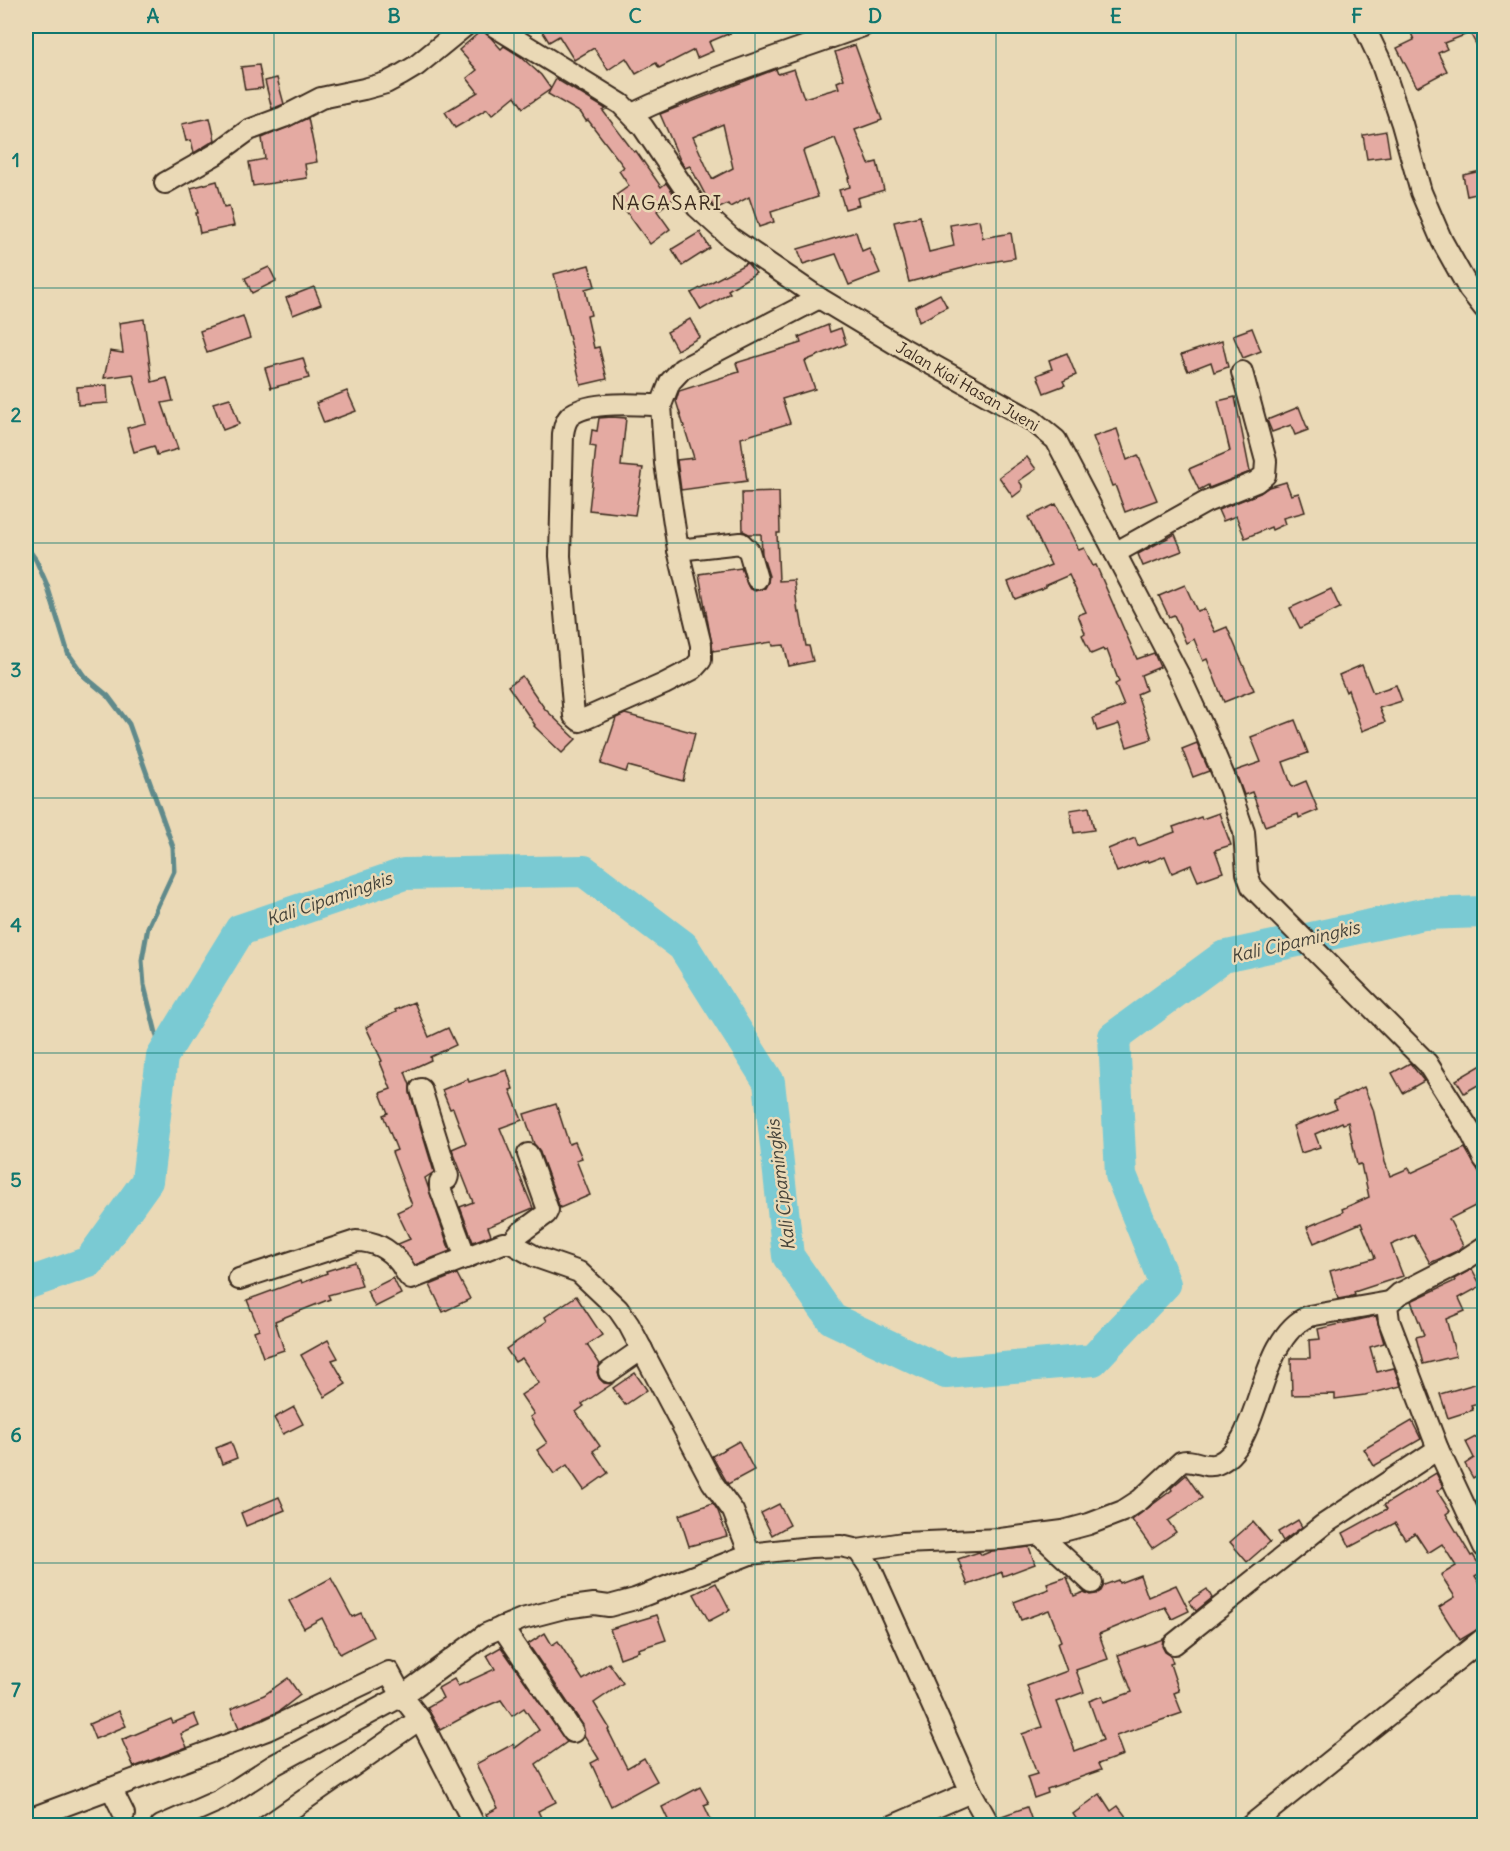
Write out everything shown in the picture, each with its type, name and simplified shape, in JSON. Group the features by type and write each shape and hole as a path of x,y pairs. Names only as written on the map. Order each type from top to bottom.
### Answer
{"street":[{"path":"165,183 216,154 257,126 284,117 321,98 386,83 416,66 465,26"},
{"name":"Jalan Kiai Hasan Jueni","path":"494,26 621,104 643,126 688,194 707,217 731,238 819,298 950,375 1023,414 1050,434 1062,448 1181,679 1229,788 1244,832 1249,880 1257,894 1417,1052 1437,1077 1485,1159"},
{"path":"632,114 669,96 720,76 863,26"},
{"path":"1364,26 1381,62 1425,202 1442,241 1468,289 1485,308"},
{"path":"661,405 615,405 584,409 572,415 565,424 560,556 574,716 577,720 587,720 664,684 693,669 701,660 701,645 678,550 670,503 661,405 670,382 682,369 819,298"},
{"path":"1115,553 1206,502 1256,482 1265,475 1266,461 1242,372"},
{"path":"678,550 741,543 749,551 757,579"},
{"path":"421,1089 448,1176 440,1182 439,1186 466,1258"},
{"path":"511,1243 548,1210 528,1154"},
{"path":"239,1279 357,1241 371,1242 386,1251 401,1264 408,1277 413,1279 495,1245 511,1243 536,1257 579,1272 618,1310 629,1325 712,1482 733,1512 750,1554"},
{"path":"161,1826 220,1800 274,1765 402,1695 486,1634 522,1619 564,1608 594,1604 609,1606 635,1599 724,1562 750,1554 786,1548 832,1546 858,1550 903,1542 1000,1539 1089,1524 1123,1511 1146,1495 1183,1461 1212,1466 1222,1462 1234,1452 1243,1438 1280,1345 1299,1322 1309,1316 1389,1302 1410,1287 1463,1261 1485,1246"},
{"path":"1389,1302 1387,1308 1389,1321 1438,1449 1485,1547"},
{"path":"609,1372 642,1349"},
{"path":"1174,1644 1323,1525 1438,1449"},
{"path":"1039,1534 1092,1583"},
{"path":"858,1550 871,1569 971,1792 990,1826"},
{"path":"502,1627 573,1732"},
{"path":"1250,1826 1485,1638"},
{"path":"26,1820 267,1730 390,1672 402,1695 420,1719 474,1826"},
{"path":"267,1826 420,1719"},
{"path":"111,1788 124,1814"},
{"path":"892,1826 971,1792"}],"building":[{"path":"539,26 747,26 709,42 713,51 697,58 694,50 659,68 656,63 636,74 626,58 608,70 594,48 574,60 559,36 549,42"},
{"path":"1408,26 1485,26 1485,61 1470,33 1444,43 1447,49 1438,53 1447,71 1417,87 1397,48 1414,40"},
{"path":"483,29 501,49 504,46 520,56 541,75 551,89 523,108 515,96 492,115 487,109 455,128 445,112 478,92 467,78 477,70 459,50"},
{"path":"855,45 882,120 855,130 869,164 877,162 884,190 857,198 859,205 845,209 839,190 850,187 848,178 850,177 835,138 803,151 818,197 771,212 774,222 759,227 749,197 730,207 728,204 717,209 708,200 690,166 685,168 680,160 660,114 776,69 778,74 794,69 804,98 839,88 837,82 844,79 835,52","holes":["723,124 733,168 712,179 693,137"]},
{"path":"259,65 263,88 245,90 241,67"},
{"path":"277,78 284,104 272,109 265,81"},
{"path":"556,79 606,109 603,111 634,152 636,151 661,187 666,183 676,197 657,211 670,229 650,244 615,196 629,186 619,171 624,167 581,113 548,94"},
{"path":"210,118 215,140 194,153 191,140 186,141 182,124"},
{"path":"308,118 317,162 305,164 307,178 253,186 249,162 265,159 262,138"},
{"path":"1386,131 1390,156 1367,159 1363,135"},
{"path":"1485,170 1485,192 1467,196 1463,175"},
{"path":"217,181 224,207 229,206 234,226 200,233 196,213 198,213 191,188"},
{"path":"920,216 929,252 954,246 950,225 979,220 983,238 1011,233 1015,258 979,264 909,282 894,222"},
{"path":"700,232 710,248 682,266 672,249"},
{"path":"856,232 862,251 869,248 880,273 849,285 836,254 803,264 798,249"},
{"path":"747,263 756,273 728,290 730,293 701,310 691,293"},
{"path":"589,265 595,286 585,289 591,315 587,316 594,348 599,347 607,379 581,385 554,274"},
{"path":"269,267 276,281 252,293 245,278"},
{"path":"314,287 321,304 293,315 286,298"},
{"path":"940,294 947,307 919,322 915,307"},
{"path":"243,316 250,338 207,353 200,331"},
{"path":"144,319 152,382 167,378 173,401 162,403 178,449 157,455 154,446 134,452 127,428 146,423 133,374 104,378 110,351 123,353 119,323"},
{"path":"690,319 700,337 677,350 667,332"},
{"path":"828,325 830,332 841,328 846,344 805,361 815,389 782,399 790,423 741,438 747,481 681,490 677,460 694,458 676,401 679,391 739,372 736,363 801,343 799,337"},
{"path":"1252,328 1261,351 1243,358 1233,335"},
{"path":"1222,341 1228,367 1214,372 1211,362 1188,371 1181,355"},
{"path":"1067,353 1076,375 1063,381 1065,385 1044,393 1037,375 1052,369 1049,360"},
{"path":"303,358 309,378 271,388 265,368"},
{"path":"107,385 108,403 78,405 77,387"},
{"path":"347,391 356,411 324,423 316,403"},
{"path":"1235,397 1250,472 1199,490 1189,469 1230,451 1218,401"},
{"path":"230,398 239,424 223,430 213,403"},
{"path":"1299,407 1308,430 1295,435 1291,425 1272,432 1267,420"},
{"path":"599,418 626,418 621,466 643,468 635,515 589,510 596,447 590,446 592,430 597,431"},
{"path":"1117,429 1127,460 1138,455 1157,500 1125,512 1093,437"},
{"path":"1027,457 1036,469 1019,481 1022,490 1013,497 999,477"},
{"path":"1286,482 1291,495 1299,493 1305,512 1283,518 1285,524 1272,530 1271,527 1245,538 1236,516 1223,521 1218,510 1269,487"},
{"path":"779,492 780,533 777,533 779,581 794,580 798,613 800,612 806,646 809,646 813,661 789,666 784,645 773,646 772,642 713,651 699,574 741,568 749,588 755,591 765,588 769,576 762,554 761,534 749,534 743,531 742,493"},
{"path":"1056,504 1079,550 1084,548 1093,566 1096,565 1137,659 1154,653 1160,667 1141,675 1146,690 1137,694 1152,739 1127,747 1119,724 1097,731 1093,718 1124,706 1115,684 1119,682 1107,650 1103,649 1091,654 1082,635 1085,633 1078,615 1086,612 1069,575 1015,599 1008,582 1051,565 1028,517"},
{"path":"1175,534 1182,551 1143,566 1138,554"},
{"path":"1185,585 1197,611 1204,609 1215,632 1227,627 1254,690 1224,702 1207,659 1203,661 1194,639 1186,643 1174,615 1169,617 1159,596"},
{"path":"1331,589 1340,608 1300,628 1290,608"},
{"path":"1362,665 1373,693 1396,685 1402,701 1379,708 1385,722 1362,731 1348,690 1346,692 1339,675"},
{"path":"522,676 545,709 576,739 562,753 534,726 508,686"},
{"path":"625,714 695,733 683,781 628,766 626,772 601,764 616,718"},
{"path":"1295,720 1308,753 1283,762 1292,787 1306,781 1318,810 1299,818 1298,814 1265,826 1252,792 1244,795 1235,771 1261,762 1251,737"},
{"path":"1197,743 1209,771 1193,777 1182,749"},
{"path":"1089,807 1094,830 1074,833 1070,810"},
{"path":"1219,813 1231,845 1215,850 1223,872 1198,881 1191,865 1172,873 1165,856 1117,872 1108,849 1135,838 1138,846 1175,832 1173,827"},
{"path":"414,1002 429,1037 448,1028 456,1045 405,1072 434,1172 425,1178 450,1251 415,1265 398,1244 410,1239 397,1212 412,1205 392,1152 397,1150 383,1115 388,1113 380,1093 391,1089 380,1062 382,1061 366,1027"},
{"path":"1410,1063 1424,1081 1403,1093 1392,1073"},
{"path":"1485,1063 1485,1081 1464,1093 1456,1080"},
{"path":"507,1070 513,1089 510,1090 522,1120 500,1128 533,1208 488,1227 491,1235 473,1242 460,1207 473,1202 452,1149 466,1143 453,1108 450,1109 442,1090 468,1079 469,1082"},
{"path":"1364,1087 1373,1109 1390,1176 1409,1168 1411,1173 1465,1148 1485,1182 1485,1201 1449,1219 1463,1245 1457,1251 1430,1263 1414,1235 1391,1245 1403,1276 1354,1292 1355,1295 1338,1299 1330,1271 1375,1258 1361,1223 1314,1243 1307,1227 1343,1212 1342,1209 1369,1197 1364,1174 1361,1164 1357,1165 1348,1122 1343,1124 1342,1122 1315,1134 1320,1147 1301,1153 1293,1126 1337,1109 1333,1101"},
{"path":"556,1104 569,1144 575,1142 582,1158 576,1160 590,1195 560,1208 524,1114"},
{"path":"355,1262 362,1286 328,1295 330,1299 275,1321 284,1350 263,1357 254,1331 259,1329 247,1300 301,1280 302,1283 327,1273 326,1271"},
{"path":"1472,1269 1481,1286 1459,1298 1465,1311 1446,1319 1456,1356 1423,1364 1416,1337 1424,1335 1411,1301 1455,1281 1454,1279"},
{"path":"457,1274 470,1299 443,1312 430,1285"},
{"path":"393,1278 401,1294 375,1307 367,1291"},
{"path":"576,1296 602,1335 587,1345 600,1364 597,1372 599,1378 604,1383 612,1384 582,1404 584,1406 576,1412 600,1446 593,1451 608,1473 584,1490 567,1465 554,1474 537,1450 547,1443 530,1417 534,1414 521,1395 539,1383 522,1358 515,1362 506,1349 547,1321 545,1317"},
{"path":"1376,1316 1384,1343 1370,1347 1377,1372 1394,1368 1401,1386 1365,1395 1335,1399 1335,1394 1292,1395 1291,1358 1310,1358 1309,1340 1320,1339 1318,1329"},
{"path":"328,1340 338,1358 332,1360 346,1384 325,1397 301,1355"},
{"path":"635,1373 647,1390 625,1405 613,1388"},
{"path":"1485,1381 1485,1401 1471,1405 1473,1410 1448,1418 1440,1394"},
{"path":"294,1407 303,1424 283,1434 274,1418"},
{"path":"1412,1421 1421,1439 1374,1466 1364,1449"},
{"path":"1485,1432 1485,1479 1481,1473 1473,1478 1465,1464 1474,1458 1466,1442"},
{"path":"739,1441 754,1470 728,1484 712,1456"},
{"path":"231,1442 237,1458 222,1464 216,1448"},
{"path":"1436,1473 1443,1487 1437,1491 1450,1511 1446,1514 1471,1556 1473,1555 1483,1571 1475,1576 1485,1591 1485,1625 1460,1640 1439,1607 1455,1597 1441,1575 1456,1566 1442,1544 1428,1553 1415,1533 1405,1539 1395,1523 1350,1547 1343,1533 1387,1509 1384,1505"},
{"path":"1186,1475 1202,1498 1168,1521 1176,1532 1152,1548 1132,1520 1172,1490 1171,1488"},
{"path":"279,1497 285,1510 246,1526 241,1513"},
{"path":"713,1503 727,1536 689,1546 679,1515"},
{"path":"779,1504 790,1525 772,1535 761,1513"},
{"path":"1298,1520 1302,1527 1283,1541 1278,1532"},
{"path":"1253,1522 1270,1542 1247,1562 1230,1542"},
{"path":"1029,1547 1035,1564 1003,1576 1002,1572 968,1585 958,1559 979,1552 982,1555 992,1551"},
{"path":"1140,1575 1148,1597 1176,1585 1189,1611 1172,1619 1165,1607 1099,1634 1108,1659 1076,1670 1084,1692 1057,1702 1075,1751 1103,1740 1089,1701 1102,1696 1104,1702 1132,1692 1118,1655 1163,1639 1162,1646 1170,1655 1173,1663 1170,1664 1179,1691 1174,1693 1182,1713 1116,1736 1123,1755 1098,1764 1101,1770 1047,1789 1048,1793 1034,1798 1027,1777 1037,1774 1022,1734 1042,1727 1027,1686 1067,1671 1057,1643 1061,1641 1049,1610 1021,1620 1014,1602 1049,1589 1047,1584 1067,1577 1074,1596 1084,1592 1090,1595 1096,1594 1104,1585 1118,1580 1119,1583"},
{"path":"331,1578 352,1617 361,1613 373,1637 340,1654 322,1618 304,1628 289,1601"},
{"path":"716,1583 730,1610 709,1621 694,1594"},
{"path":"1207,1589 1212,1598 1196,1611 1189,1601"},
{"path":"657,1615 666,1640 638,1649 639,1651 620,1658 610,1629"},
{"path":"545,1633 552,1645 558,1641 583,1680 609,1663 623,1683 594,1703 610,1729 608,1730 627,1768 644,1758 657,1781 611,1806 591,1763 599,1759 584,1735 583,1725 528,1644"},
{"path":"501,1647 567,1742 536,1764 556,1802 538,1811 545,1826 492,1826 486,1814 498,1808 476,1764 513,1744 515,1748 539,1730 524,1708 512,1716 501,1700 440,1730 427,1707 443,1698 438,1688 454,1679 458,1686 495,1669 487,1655"},
{"path":"288,1678 300,1695 278,1712 239,1728 231,1709 264,1695"},
{"path":"119,1711 126,1726 95,1739 89,1724"},
{"path":"194,1714 199,1726 181,1734 187,1747 134,1767 122,1740 171,1719 173,1723"},
{"path":"700,1787 709,1803 704,1805 712,1822 704,1826 671,1826 662,1807"},
{"path":"1100,1794 1111,1811 1118,1806 1133,1826 1081,1826 1073,1814"},
{"path":"1027,1807 1032,1821 1020,1826 1002,1826 999,1817"}],"waterway":[{"path":"26,546 36,560 47,585 68,653 84,676 108,696 129,724 173,847 174,871 148,927 142,960 144,985 162,1057"},
{"name":"Kali Cipamingkis","path":"26,1284 89,1262 147,1181 162,1057 240,930 404,874 584,871 683,946 769,1082 788,1256 832,1319 946,1373 1093,1360 1165,1284 1121,1175 1114,1037 1223,957 1423,914 1484,912"}],"district":[{"name":"NAGASARI","path":"667,203"}]}
